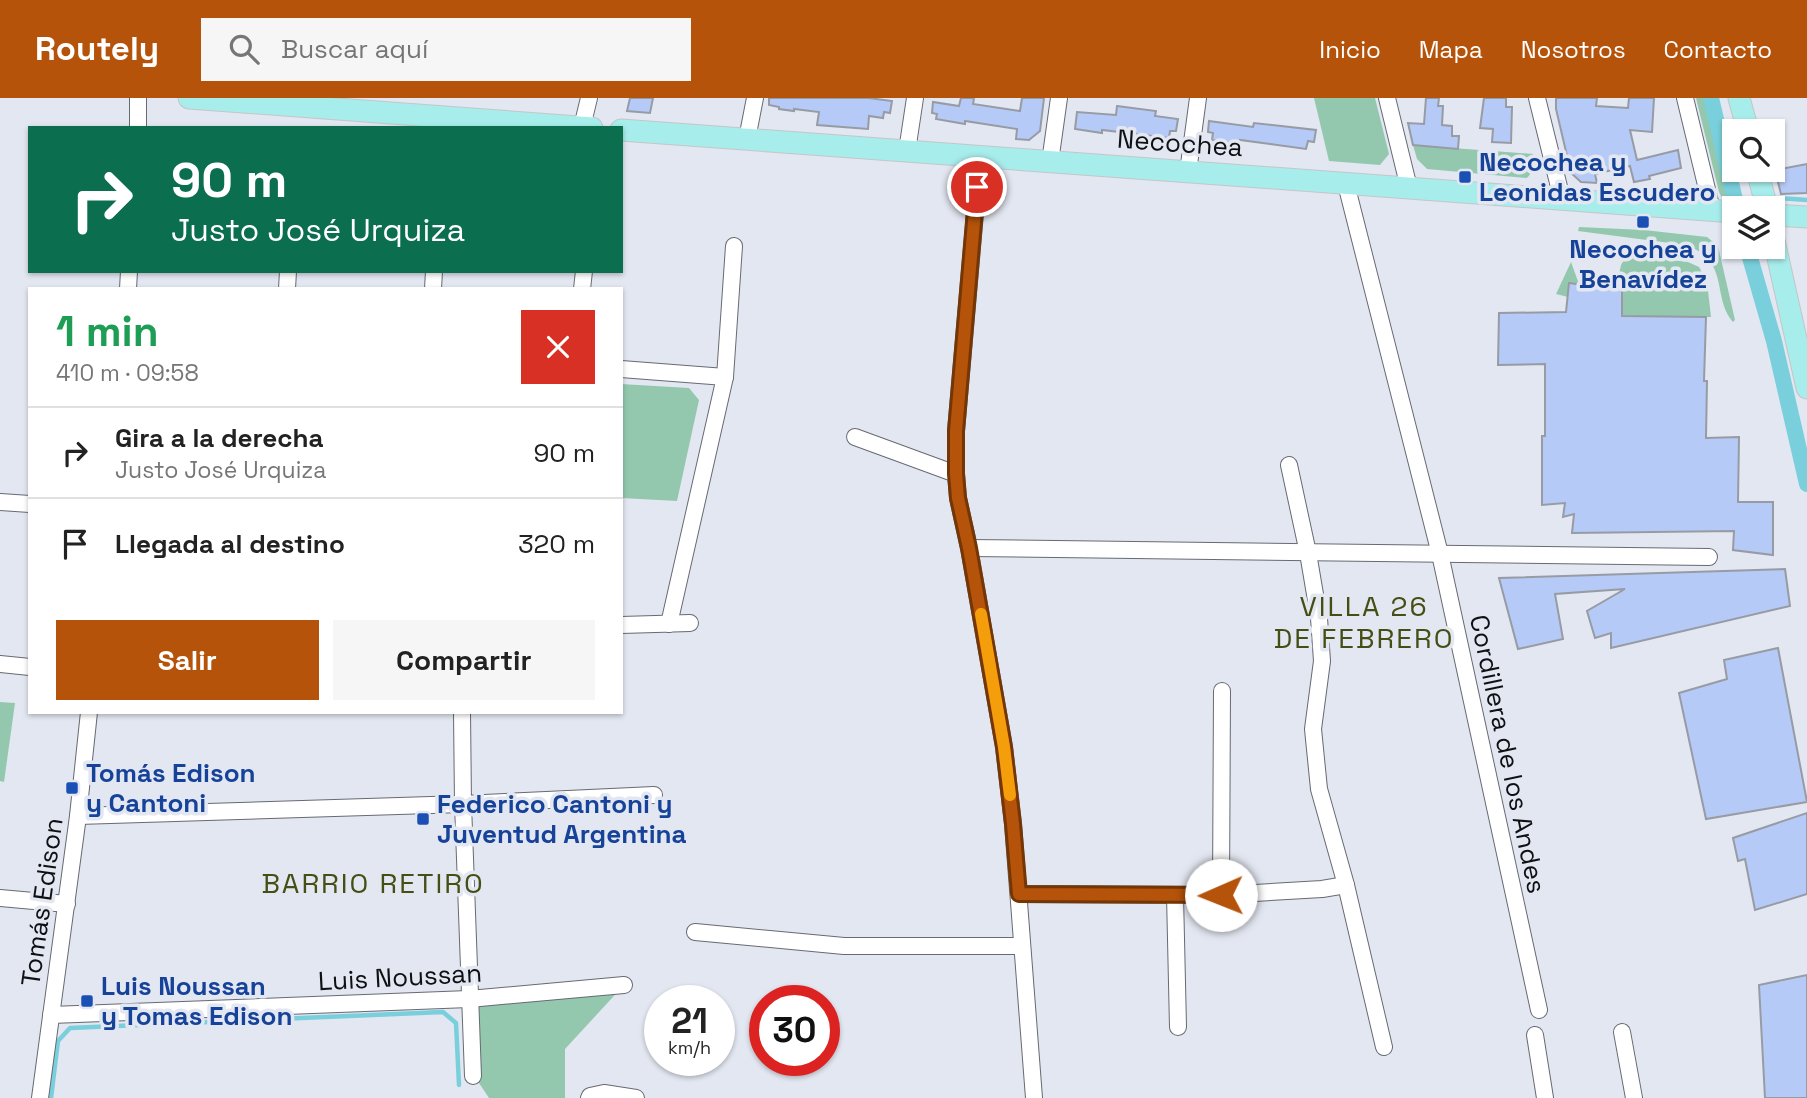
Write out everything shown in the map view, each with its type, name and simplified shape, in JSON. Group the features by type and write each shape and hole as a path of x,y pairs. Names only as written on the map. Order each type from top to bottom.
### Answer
{"main road":[{"path":"189,98 326,103 571,126"},
{"path":"1739,98 1745,119"},
{"name":"Necochea","path":"623,130 1722,211"},
{"path":"1785,216 1807,217"},
{"path":"1778,259 1807,388"}],"street":[{"path":"138,98 138,126"},
{"path":"582,126 589,98"},
{"path":"747,139 755,98"},
{"path":"907,151 915,98"},
{"path":"1050,162 1059,98"},
{"path":"1188,172 1198,98"},
{"path":"1387,98 1409,188"},
{"path":"1537,98 1562,199"},
{"path":"1685,98 1722,198"},
{"path":"979,156 956,431 956,474 958,498 1004,747 1019,894 1034,1098"},
{"name":"Cordillera de los Andes","path":"1346,184 1440,554 1539,1010"},
{"path":"669,624 725,377 734,246"},
{"path":"623,369 725,377"},
{"path":"855,436 956,474"},
{"path":"1289,465 1319,618 1322,661 1313,729 1319,789 1346,885 1384,1047"},
{"path":"0,502 28,504"},
{"path":"969,548 1709,557"},
{"path":"623,625 690,623"},
{"path":"0,664 28,667"},
{"path":"1221,895 1222,691"},
{"name":"Tomás Edison","path":"40,1098 67,904 89,714"},
{"path":"462,714 473,1076"},
{"path":"78,816 654,795"},
{"path":"1019,894 1221,895 1346,885"},
{"path":"1175,895 1178,1027"},
{"path":"0,898 67,904"},
{"path":"695,932 844,946 1021,946"},
{"name":"Luis Noussan","path":"51,1015 469,999 624,985"},
{"path":"1622,1032 1634,1098"},
{"path":"1535,1035 1545,1098"},
{"path":"589,1098 604,1093 636,1098"}],"green space":[{"path":"1314,98 1375,98 1389,154 1380,165 1329,161"},
{"path":"1696,98 1706,98 1722,165 1722,182 1726,182 1730,196 1722,198"},
{"path":"1413,145 1533,154 1536,167 1527,178 1427,169 1417,159"},
{"path":"1579,227 1707,237 1718,246 1735,320 1733,322 1723,302 1715,269 1699,252 1685,245 1578,231"},
{"path":"1627,255 1688,262 1699,267 1707,282 1711,317 1622,316 1622,291 1616,289 1621,265"},
{"path":"1571,262 1579,284 1568,297 1556,294"},
{"path":"623,384 689,388 699,400 677,501 623,498"},
{"path":"0,702 15,703 4,782 0,781"},
{"path":"624,985 565,1049 565,1098 489,1098 479,1083 469,999"}],"building":[{"path":"630,98 653,98 650,113 627,111"},
{"path":"769,98 869,98 892,101 890,113 884,112 883,118 869,116 868,129 817,125 819,112 779,109 769,105"},
{"path":"961,98 974,98 973,104 1020,111 1022,98 1044,98 1040,131 1029,140 1016,139 1017,129 936,119 937,114 932,113 933,102 959,106"},
{"path":"1426,98 1439,98 1438,106 1443,106 1442,125 1452,126 1452,136 1459,136 1458,149 1413,145 1408,123 1424,124"},
{"path":"1484,98 1506,98 1506,107 1512,107 1511,143 1492,142 1493,129 1480,128"},
{"path":"1556,98 1597,98 1596,106 1628,108 1629,98 1654,98 1652,132 1630,130 1637,160 1678,150 1681,168 1634,182 1630,166 1595,174 1597,183 1581,182 1571,173 1556,109"},
{"path":"1117,106 1156,111 1155,116 1178,119 1176,131 1170,131 1169,138 1075,129 1077,112 1116,115"},
{"path":"1209,121 1253,127 1254,123 1316,130 1314,142 1308,141 1306,149 1240,140 1240,144 1212,140 1213,133 1208,132"},
{"path":"1807,164 1807,193 1781,194 1778,182 1785,182 1785,168"},
{"path":"1569,283 1622,290 1622,316 1706,317 1706,438 1739,437 1738,502 1773,502 1773,555 1733,550 1734,531 1572,533 1574,514 1563,517 1565,503 1542,505 1545,364 1498,365 1499,313 1566,312"},
{"path":"1785,569 1790,606 1611,648 1611,633 1595,638 1587,611 1625,589 1555,594 1563,639 1518,649 1499,578"},
{"path":"1778,648 1807,802 1706,819 1679,693 1727,679 1724,660"},
{"path":"1807,813 1807,894 1755,910 1745,859 1738,861 1733,838"},
{"path":"1807,975 1807,1098 1765,1098 1759,985"}],"waterway":[{"path":"1711,98 1734,196"},
{"path":"1735,182 1738,193"},
{"path":"1785,198 1807,200"},
{"path":"1750,259 1774,341 1807,484"},
{"path":"51,1098 58,1041 70,1028 443,1012 456,1023 459,1085"}],"slow traffic":[{"path":"981,614 1010,795"}],"place":[{"name":"Necochea y Leonidas Escudero","path":"1465,177"},
{"name":"Necochea y Benavídez","path":"1643,222"},
{"name":"Tomás Edison y Cantoni","path":"72,788"},
{"name":"Federico Cantoni y Juventud Argentina","path":"423,819"},
{"name":"Luis Noussan y Tomas Edison","path":"87,1001"}],"district":[{"name":"VILLA 26 DE FEBRERO","path":"1364,622"},
{"name":"BARRIO RETIRO","path":"373,883"}],"route":[{"path":"977,187 956,431 956,474 958,498 1004,747 1019,894 1221,895"}]}
